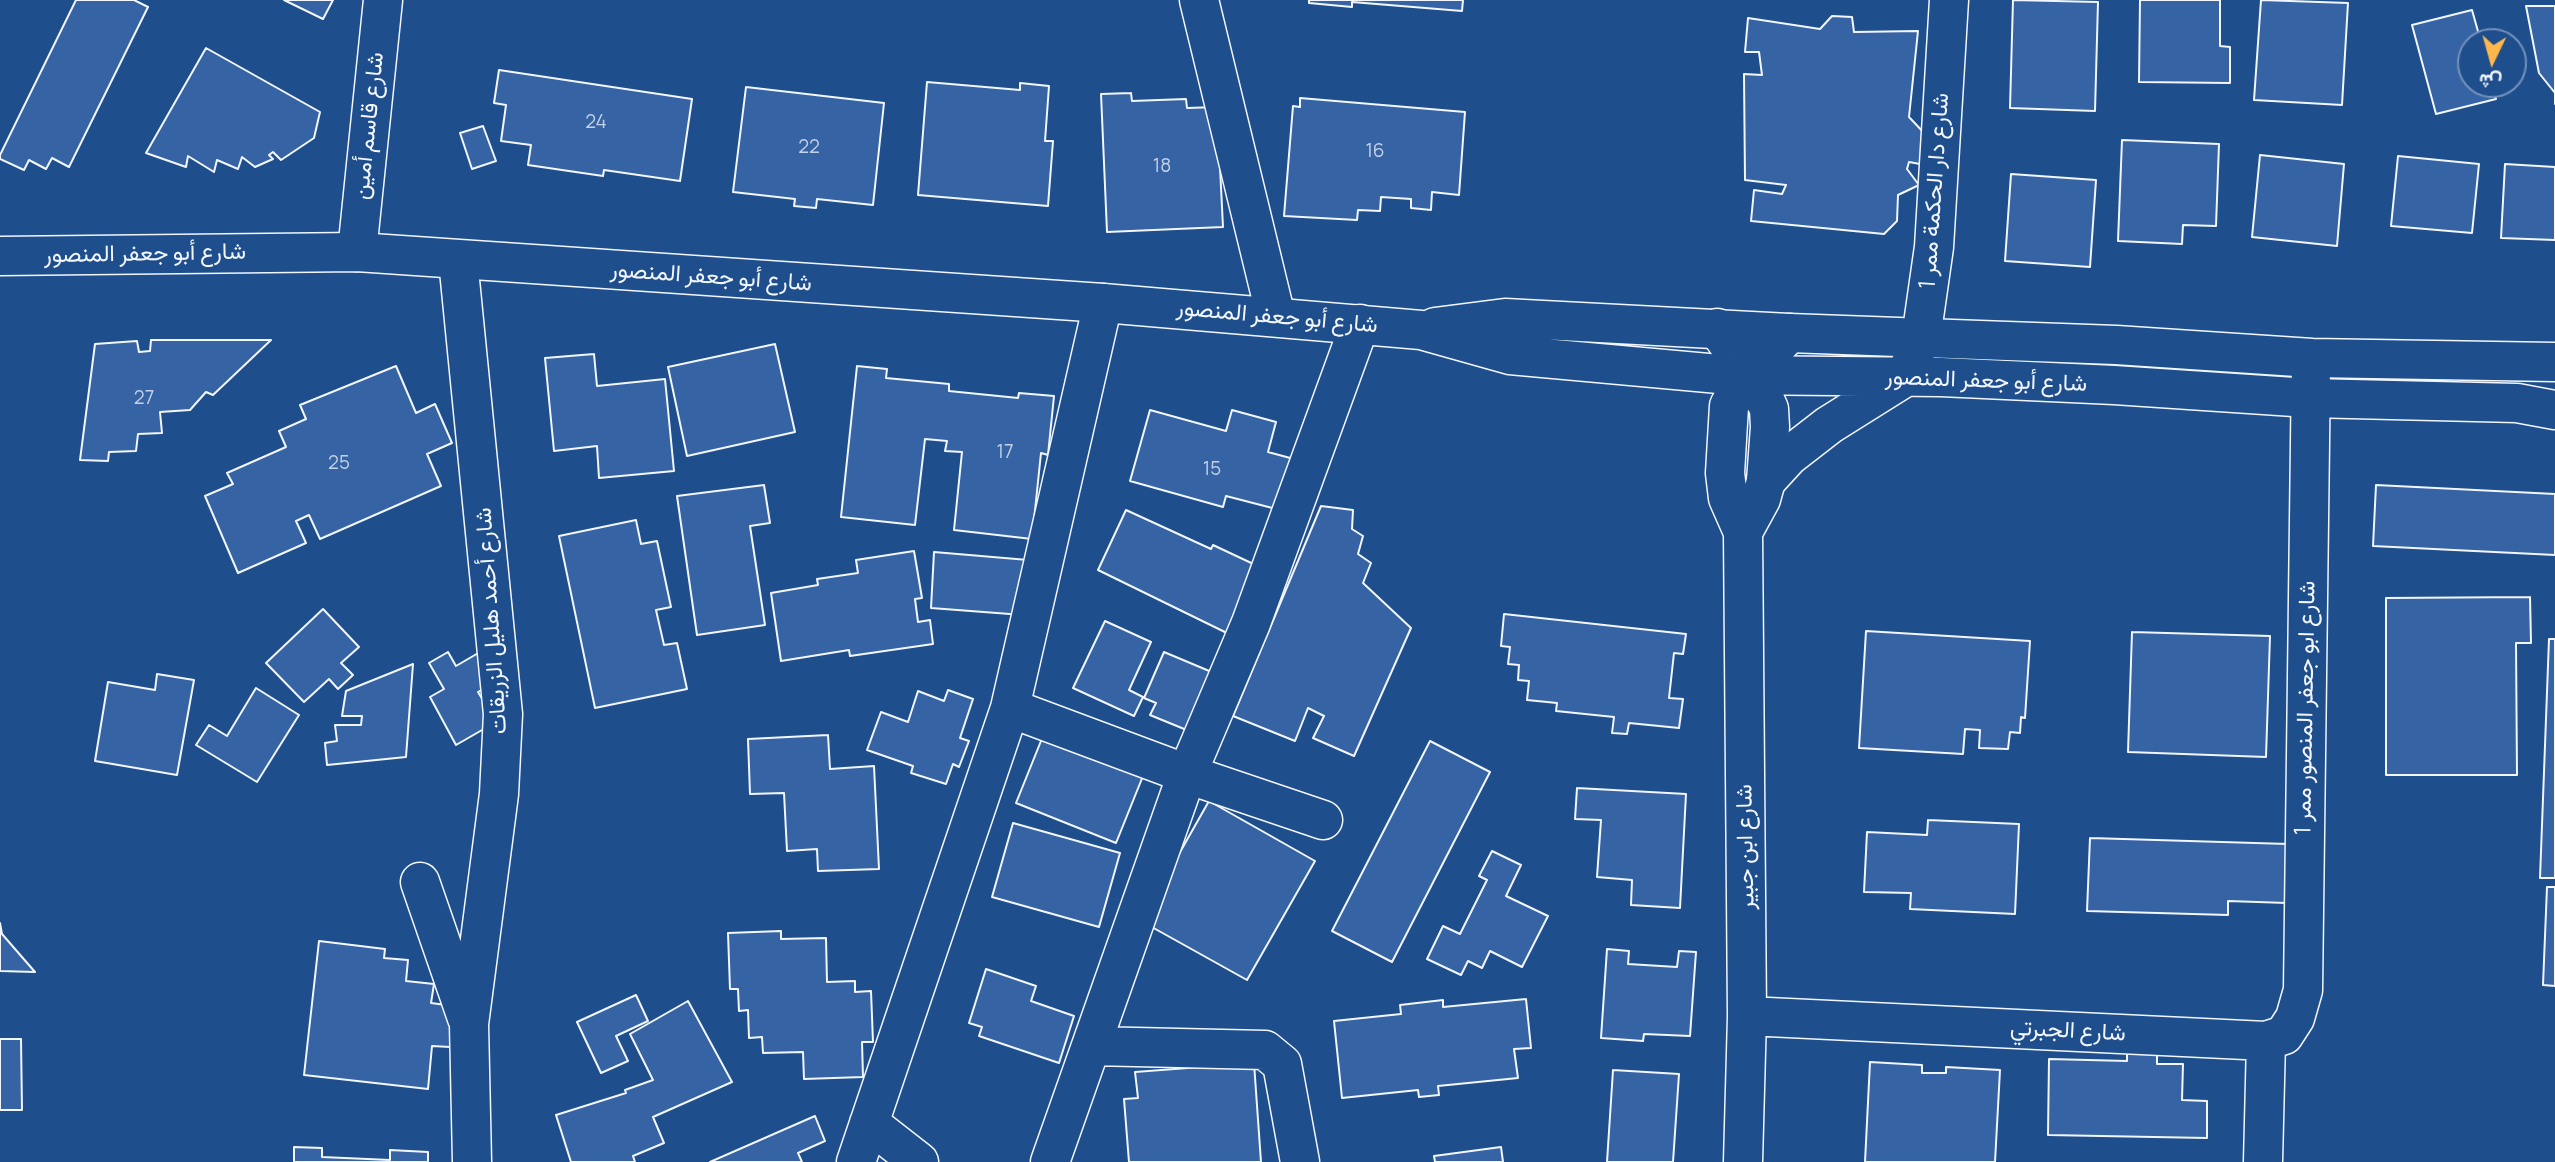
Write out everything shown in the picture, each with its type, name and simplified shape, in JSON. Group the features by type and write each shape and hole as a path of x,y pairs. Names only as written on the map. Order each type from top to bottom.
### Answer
{"street":[{"name":"شارع قاسم أمين","path":"357,252 383,0"},
{"path":"1199,0 1276,317"},
{"name":"شارع دار الحكمة ممر 1","path":"1904,378 1921,338 1934,247 1949,0"},
{"name":"شارع أبو جعفر المنصور","path":"0,256 357,252 1103,303 1360,324 1421,330 1510,355 1750,375 2100,384 2309,398 2517,403 2555,410"},
{"name":"شارع أحمد هليل الزريقات","path":"458,260 503,714 499,794 469,1024 472,1162"},
{"path":"856,1162 1010,708 1103,303"},
{"name":"شارع أبو جعفر المنصور","path":"1421,330 1505,318 1789,333 2116,345 2312,358 2555,362"},
{"path":"1050,1162 1187,774 1251,623 1360,324"},
{"name":"شارع ابن جبير","path":"1717,328 1761,390 1769,409 1766,481 1761,499 1743,532"},
{"name":"شارع ابن جبير","path":"1743,1162 1747,1016 1743,532 1728,498 1725,473 1729,406 1738,388 1789,333"},
{"name":"شارع ابو جعفر المنصور ممر 1","path":"2266,1041 2284,1035 2295,1018 2303,990 2309,398 2312,358"},
{"path":"1766,481 1789,456 1829,425 1904,378"},
{"path":"1010,708 1187,774 1323,820"},
{"name":"شارع أحمد هليل الزريقات","path":"420,882 469,1024"},
{"name":"شارع الجبرتي","path":"1747,1016 2266,1041"},
{"path":"2263,1162 2266,1041"},
{"path":"1092,1046 1265,1049 1282,1064 1300,1162"},
{"path":"869,1124 919,1162"}],"building":[{"path":"76,0 134,0 148,7 69,167 52,158 46,169 29,160 24,170 0,159 0,155"},
{"path":"284,0 333,0 323,19"},
{"path":"1309,0 1463,0 1462,11 1352,2 1352,7 1309,3"},
{"path":"2013,0 2098,2 2095,111 2010,108"},
{"path":"2140,0 2220,0 2220,46 2230,47 2230,83 2139,82"},
{"path":"2261,0 2348,3 2342,105 2254,100"},
{"path":"2526,6 2555,6 2555,93 2539,73"},
{"path":"2472,10 2477,28 2457,28 2457,98 2496,99 2436,114 2412,25"},
{"path":"1832,16 1852,17 1854,32 1918,31 1909,117 1926,135 1920,164 1909,162 1907,169 1919,185 1898,195 1897,221 1884,234 1751,221 1754,190 1782,194 1786,185 1745,180 1744,74 1762,75 1759,52 1745,52 1748,18 1820,29"},
{"path":"206,48 320,112 314,138 281,160 273,152 269,155 273,159 255,167 242,157 238,169 217,160 214,172 188,156 186,167 146,153"},
{"path":"499,70 692,99 680,181 604,170 603,176 528,165 531,145 501,141 506,105 494,103"},
{"path":"927,82 1020,90 1020,83 1049,86 1045,141 1053,141 1048,206 918,195"},
{"path":"746,87 884,103 873,205 817,199 816,208 794,206 795,199 733,192"},
{"path":"1131,93 1132,101 1186,99 1187,108 1217,107 1223,227 1107,232 1101,94"},
{"path":"1300,98 1465,112 1459,195 1432,192 1431,210 1411,208 1411,199 1381,197 1380,211 1358,210 1357,220 1284,216 1293,106 1300,107"},
{"path":"483,126 496,161 472,169 460,133"},
{"path":"2122,140 2219,144 2216,226 2183,225 2182,244 2118,241"},
{"path":"2260,155 2344,164 2337,246 2252,237"},
{"path":"2398,156 2479,164 2472,233 2391,226"},
{"path":"2505,164 2555,167 2555,240 2501,238"},
{"path":"2011,174 2096,180 2090,267 2005,261"},
{"path":"151,340 271,340 213,395 206,392 190,410 160,412 162,433 138,434 136,451 109,452 108,461 80,460 95,344 137,341 139,352 150,351"},
{"path":"775,344 795,432 687,456 668,367"},
{"path":"594,354 597,386 665,379 674,471 599,478 597,446 554,451 545,358"},
{"path":"396,366 416,413 435,404 452,443 427,454 441,486 320,539 309,515 296,521 306,543 238,573 205,496 233,484 227,473 286,447 279,431 306,419 300,405"},
{"path":"857,366 887,369 886,378 949,384 949,391 1018,398 1019,393 1054,396 1048,455 1041,453 1032,539 954,530 962,452 945,451 947,441 925,439 915,525 841,517"},
{"path":"1150,410 1226,431 1232,410 1276,422 1268,452 1294,459 1280,510 1226,496 1223,507 1130,481"},
{"path":"764,485 770,523 750,526 765,625 697,635 677,496"},
{"path":"2376,485 2555,494 2555,555 2373,546"},
{"path":"1321,506 1353,510 1352,529 1363,536 1358,554 1371,563 1363,583 1411,628 1354,756 1313,738 1324,716 1308,708 1295,741 1233,716"},
{"path":"1126,510 1211,549 1213,545 1264,569 1233,636 1098,570"},
{"path":"636,520 641,544 657,541 671,607 656,610 664,645 677,643 687,689 595,708 559,536"},
{"path":"914,551 922,598 915,599 918,622 930,620 933,644 850,656 849,650 781,661 771,593 818,585 817,579 858,573 856,560"},
{"path":"934,552 1028,560 1023,615 931,608"},
{"path":"2530,597 2531,643 2516,643 2517,775 2386,775 2386,598"},
{"path":"323,609 359,647 341,663 353,675 338,689 329,679 304,702 266,663"},
{"path":"1504,614 1686,634 1683,654 1674,653 1669,698 1683,699 1679,728 1629,723 1627,734 1612,733 1614,717 1556,711 1557,703 1527,700 1529,681 1518,680 1519,665 1508,664 1510,647 1501,646"},
{"path":"1105,621 1151,642 1129,690 1143,697 1134,716 1073,688"},
{"path":"1866,631 2030,641 2025,718 2021,717 2020,733 2010,732 2008,749 1979,748 1980,730 1965,729 1963,754 1859,748"},
{"path":"2132,632 2270,636 2266,757 2128,752"},
{"path":"2549,639 2555,639 2555,878 2540,878"},
{"path":"448,652 456,666 480,652 497,681 478,692 496,722 456,745 430,697 444,689 429,663"},
{"path":"1164,652 1214,673 1189,731 1150,715 1156,703 1144,698"},
{"path":"413,664 406,757 327,765 325,743 337,741 335,725 361,725 362,716 342,716 346,691"},
{"path":"157,674 194,680 177,775 95,761 108,682 155,690"},
{"path":"256,688 299,715 257,782 196,745 209,725 227,736"},
{"path":"948,690 973,699 960,738 969,741 959,767 953,764 946,784 911,773 913,766 867,750 881,712 908,722 918,691 944,701"},
{"path":"828,735 830,769 874,766 879,869 818,871 817,849 787,851 784,793 750,794 748,739"},
{"path":"1043,736 1143,776 1116,843 1016,803"},
{"path":"1430,741 1490,772 1392,962 1332,931"},
{"path":"1577,788 1686,794 1680,908 1631,905 1632,880 1597,877 1601,820 1575,819"},
{"path":"1209,801 1315,861 1247,980 1141,921"},
{"path":"1928,820 2019,824 2015,914 1910,909 1911,893 1864,892 1867,832 1927,835"},
{"path":"1013,823 1120,853 1099,927 992,897"},
{"path":"2090,838 2288,844 2287,903 2228,901 2228,915 2087,911"},
{"path":"1492,851 1521,865 1506,896 1548,916 1522,967 1490,951 1482,968 1468,961 1461,975 1427,959 1443,926 1460,934 1487,880 1479,876"},
{"path":"2547,887 2555,887 2555,986 2543,985"},
{"path":"0,923 2,934 35,972 0,971"},
{"path":"781,931 781,939 826,938 827,982 855,981 855,992 871,991 873,1042 862,1042 863,1077 804,1079 803,1052 763,1053 762,1037 749,1038 748,1010 739,1011 738,989 730,989 728,933"},
{"path":"319,941 385,949 384,958 408,960 406,981 434,984 431,1003 454,1006 450,1047 432,1046 428,1089 304,1075"},
{"path":"1607,949 1629,951 1628,964 1677,967 1679,951 1696,952 1690,1036 1644,1034 1643,1041 1601,1038"},
{"path":"986,969 1036,986 1031,1001 1074,1016 1059,1063 979,1036 982,1027 969,1023"},
{"path":"636,995 648,1021 616,1036 628,1061 601,1073 577,1022"},
{"path":"1526,999 1531,1048 1514,1049 1518,1078 1438,1086 1439,1095 1419,1097 1418,1090 1342,1098 1334,1021 1401,1014 1400,1005 1443,1000 1443,1007"},
{"path":"688,1001 732,1082 653,1117 664,1143 633,1156 635,1162 571,1162 556,1115 626,1093 625,1090 653,1080 630,1034"},
{"path":"0,1039 21,1039 22,1110 0,1110"},
{"path":"2127,1051 2157,1052 2157,1064 2183,1064 2182,1100 2207,1101 2207,1138 2048,1135 2049,1059 2127,1061"},
{"path":"1870,1062 1922,1065 1922,1073 1946,1073 1946,1067 2000,1070 1995,1162 1865,1162"},
{"path":"1254,1063 1261,1162 1129,1162 1124,1099 1138,1098 1135,1072"},
{"path":"1613,1070 1679,1074 1673,1162 1607,1162"},
{"path":"815,1116 825,1141 798,1153 802,1162 710,1162"},
{"path":"294,1147 322,1148 322,1157 390,1160 390,1150 428,1152 428,1162 294,1162"},
{"path":"1501,1147 1503,1162 1435,1162 1434,1156"}]}
